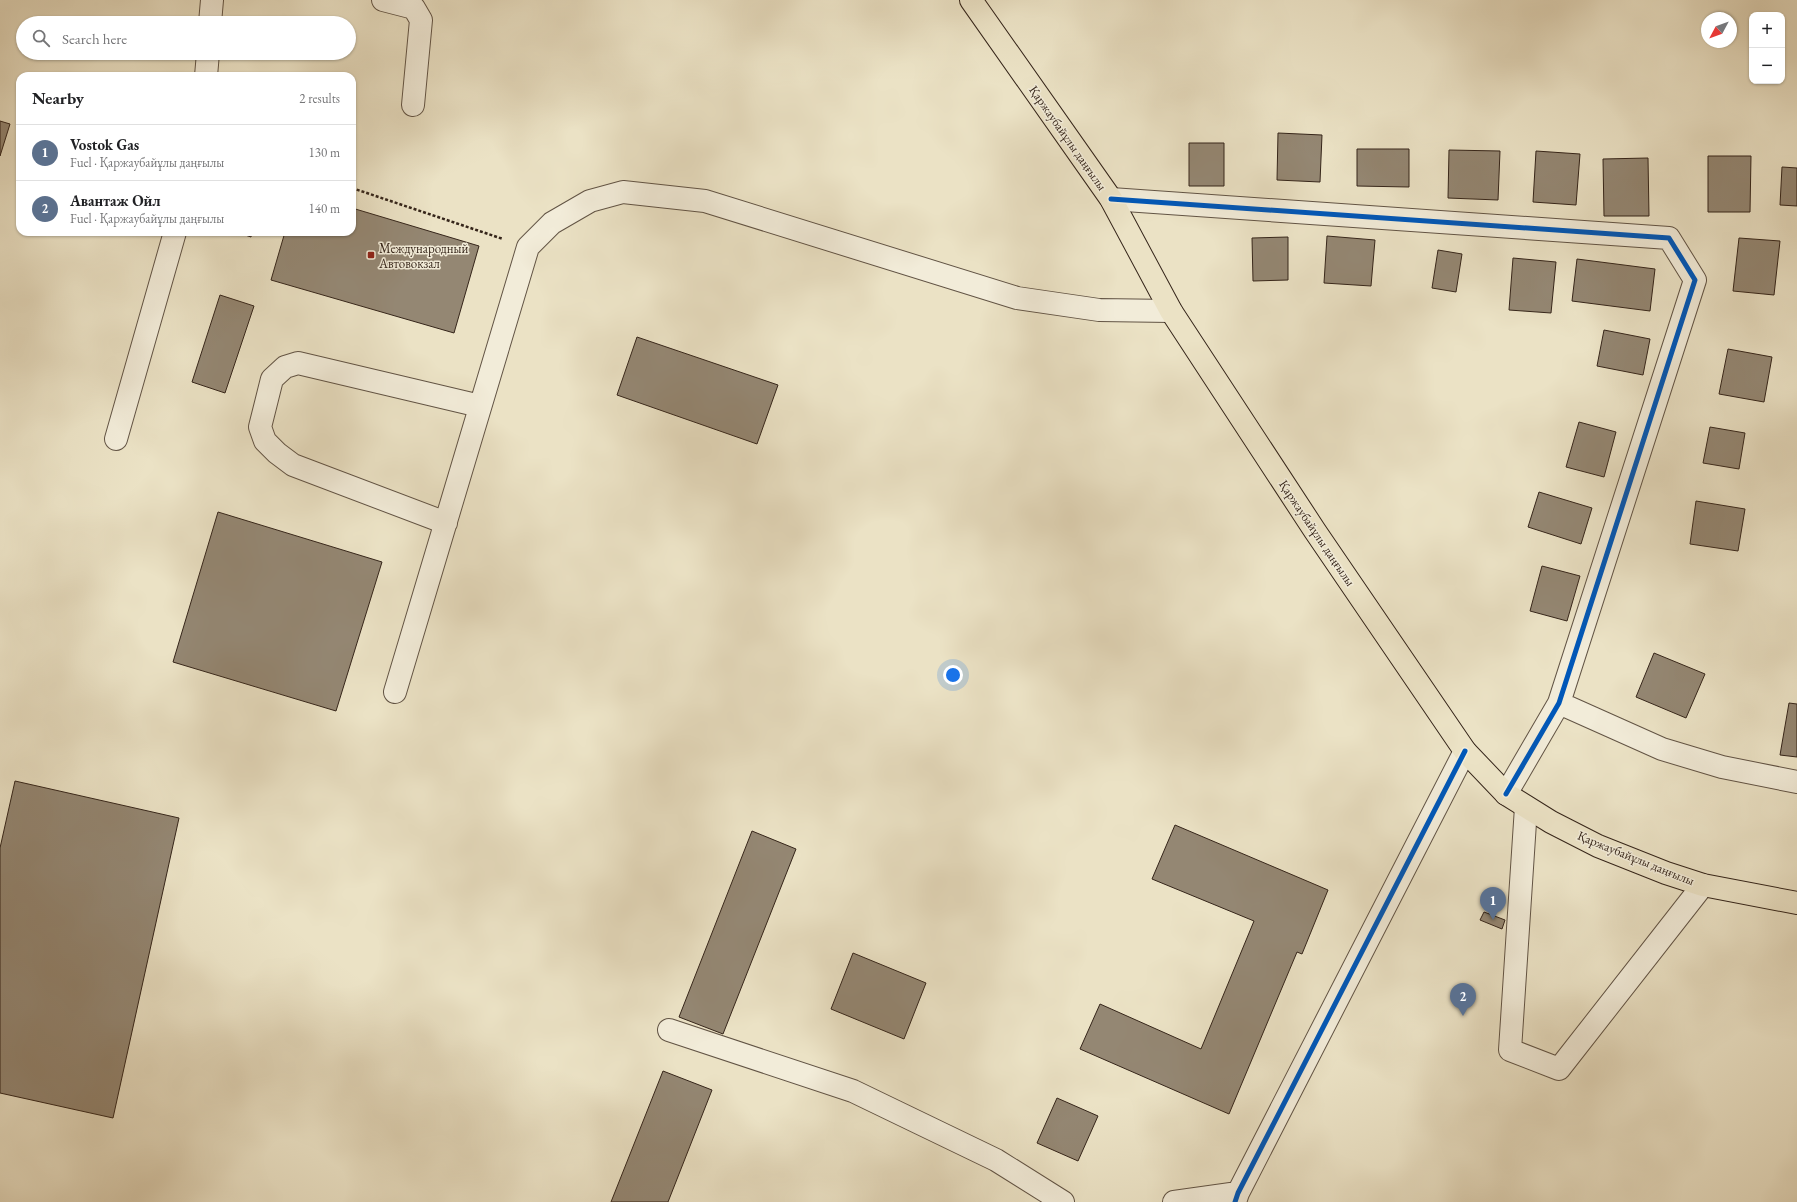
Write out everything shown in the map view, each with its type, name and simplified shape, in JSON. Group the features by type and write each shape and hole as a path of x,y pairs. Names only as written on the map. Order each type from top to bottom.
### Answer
{"highway":[{"name":"Қаржаубайұлы даңғылы","path":"971,0 1111,199 1171,310 1315,531 1465,751 1506,794 1551,822 1598,846 1666,873 1703,885 1797,903"}],"street":[{"path":"211,16 212,0"},
{"path":"383,0 414,8 422,20 413,105"},
{"path":"206,72 207,60"},
{"path":"395,692 528,247 552,223 590,201 623,192 705,201 1017,298 1099,310 1171,310"},
{"path":"1111,199 1669,238 1695,280 1559,703 1506,794"},
{"path":"116,439 174,236"},
{"path":"446,523 293,465 277,453 265,441 260,427 272,379 286,367 298,363 480,406"},
{"path":"1559,703 1662,749 1722,767 1797,782"},
{"path":"1174,1202 1236,1198 1465,751"},
{"path":"1526,807 1510,1050 1559,1069 1703,885"},
{"path":"669,1030 853,1091 996,1160 1063,1202"}],"path":[{"path":"356,189 528,247"}],"building":[{"path":"0,121 10,124 0,156"},
{"path":"1278,133 1322,135 1320,182 1277,180"},
{"path":"1189,143 1224,143 1224,186 1189,186"},
{"path":"1357,149 1409,149 1409,187 1357,186"},
{"path":"1449,150 1500,151 1498,200 1448,198"},
{"path":"1536,151 1580,154 1576,205 1533,202"},
{"path":"1708,156 1751,156 1750,212 1708,212"},
{"path":"1648,158 1649,216 1604,216 1603,159"},
{"path":"1782,167 1797,168 1797,206 1780,205"},
{"path":"356,209 479,246 454,333 271,280 284,236 356,236"},
{"path":"1327,236 1375,240 1371,286 1324,283"},
{"path":"1288,237 1288,280 1253,281 1252,238"},
{"path":"1739,238 1780,241 1774,295 1733,291"},
{"path":"1438,250 1462,254 1456,292 1432,288"},
{"path":"1513,258 1556,262 1551,313 1509,310"},
{"path":"1577,259 1655,269 1650,311 1572,301"},
{"path":"220,295 254,306 225,393 192,382"},
{"path":"1604,330 1650,339 1643,375 1597,366"},
{"path":"637,337 778,385 757,444 617,395"},
{"path":"1728,349 1772,357 1764,402 1719,394"},
{"path":"1579,422 1616,432 1604,477 1566,467"},
{"path":"1710,427 1745,433 1739,469 1703,463"},
{"path":"1539,492 1592,508 1581,544 1528,527"},
{"path":"1696,501 1745,509 1738,551 1690,544"},
{"path":"218,512 382,562 336,711 173,662"},
{"path":"1542,566 1580,576 1567,621 1530,611"},
{"path":"1654,653 1705,674 1686,718 1636,697"},
{"path":"1789,703 1797,704 1797,757 1780,755"},
{"path":"15,781 179,818 113,1118 0,1093 0,848"},
{"path":"1175,825 1328,890 1302,954 1297,952 1229,1114 1080,1049 1100,1004 1201,1049 1254,921 1152,879"},
{"path":"752,831 796,849 723,1034 679,1017"},
{"path":"1484,912 1505,920 1502,929 1480,920"},
{"path":"853,953 926,983 904,1039 831,1009"},
{"path":"663,1071 712,1090 668,1202 611,1202"},
{"path":"1057,1098 1098,1116 1078,1161 1037,1143"}],"cycle path":[{"path":"1111,199 1669,238 1695,280 1559,703 1506,794"},
{"path":"1235,1202 1238,1193 1465,751"}],"place":[{"name":"Международный Автовокзал","path":"371,255"},
{"name":"Vostok Gas","path":"1493,920"},
{"name":"Авантаж Ойл","path":"1463,1016"}]}
